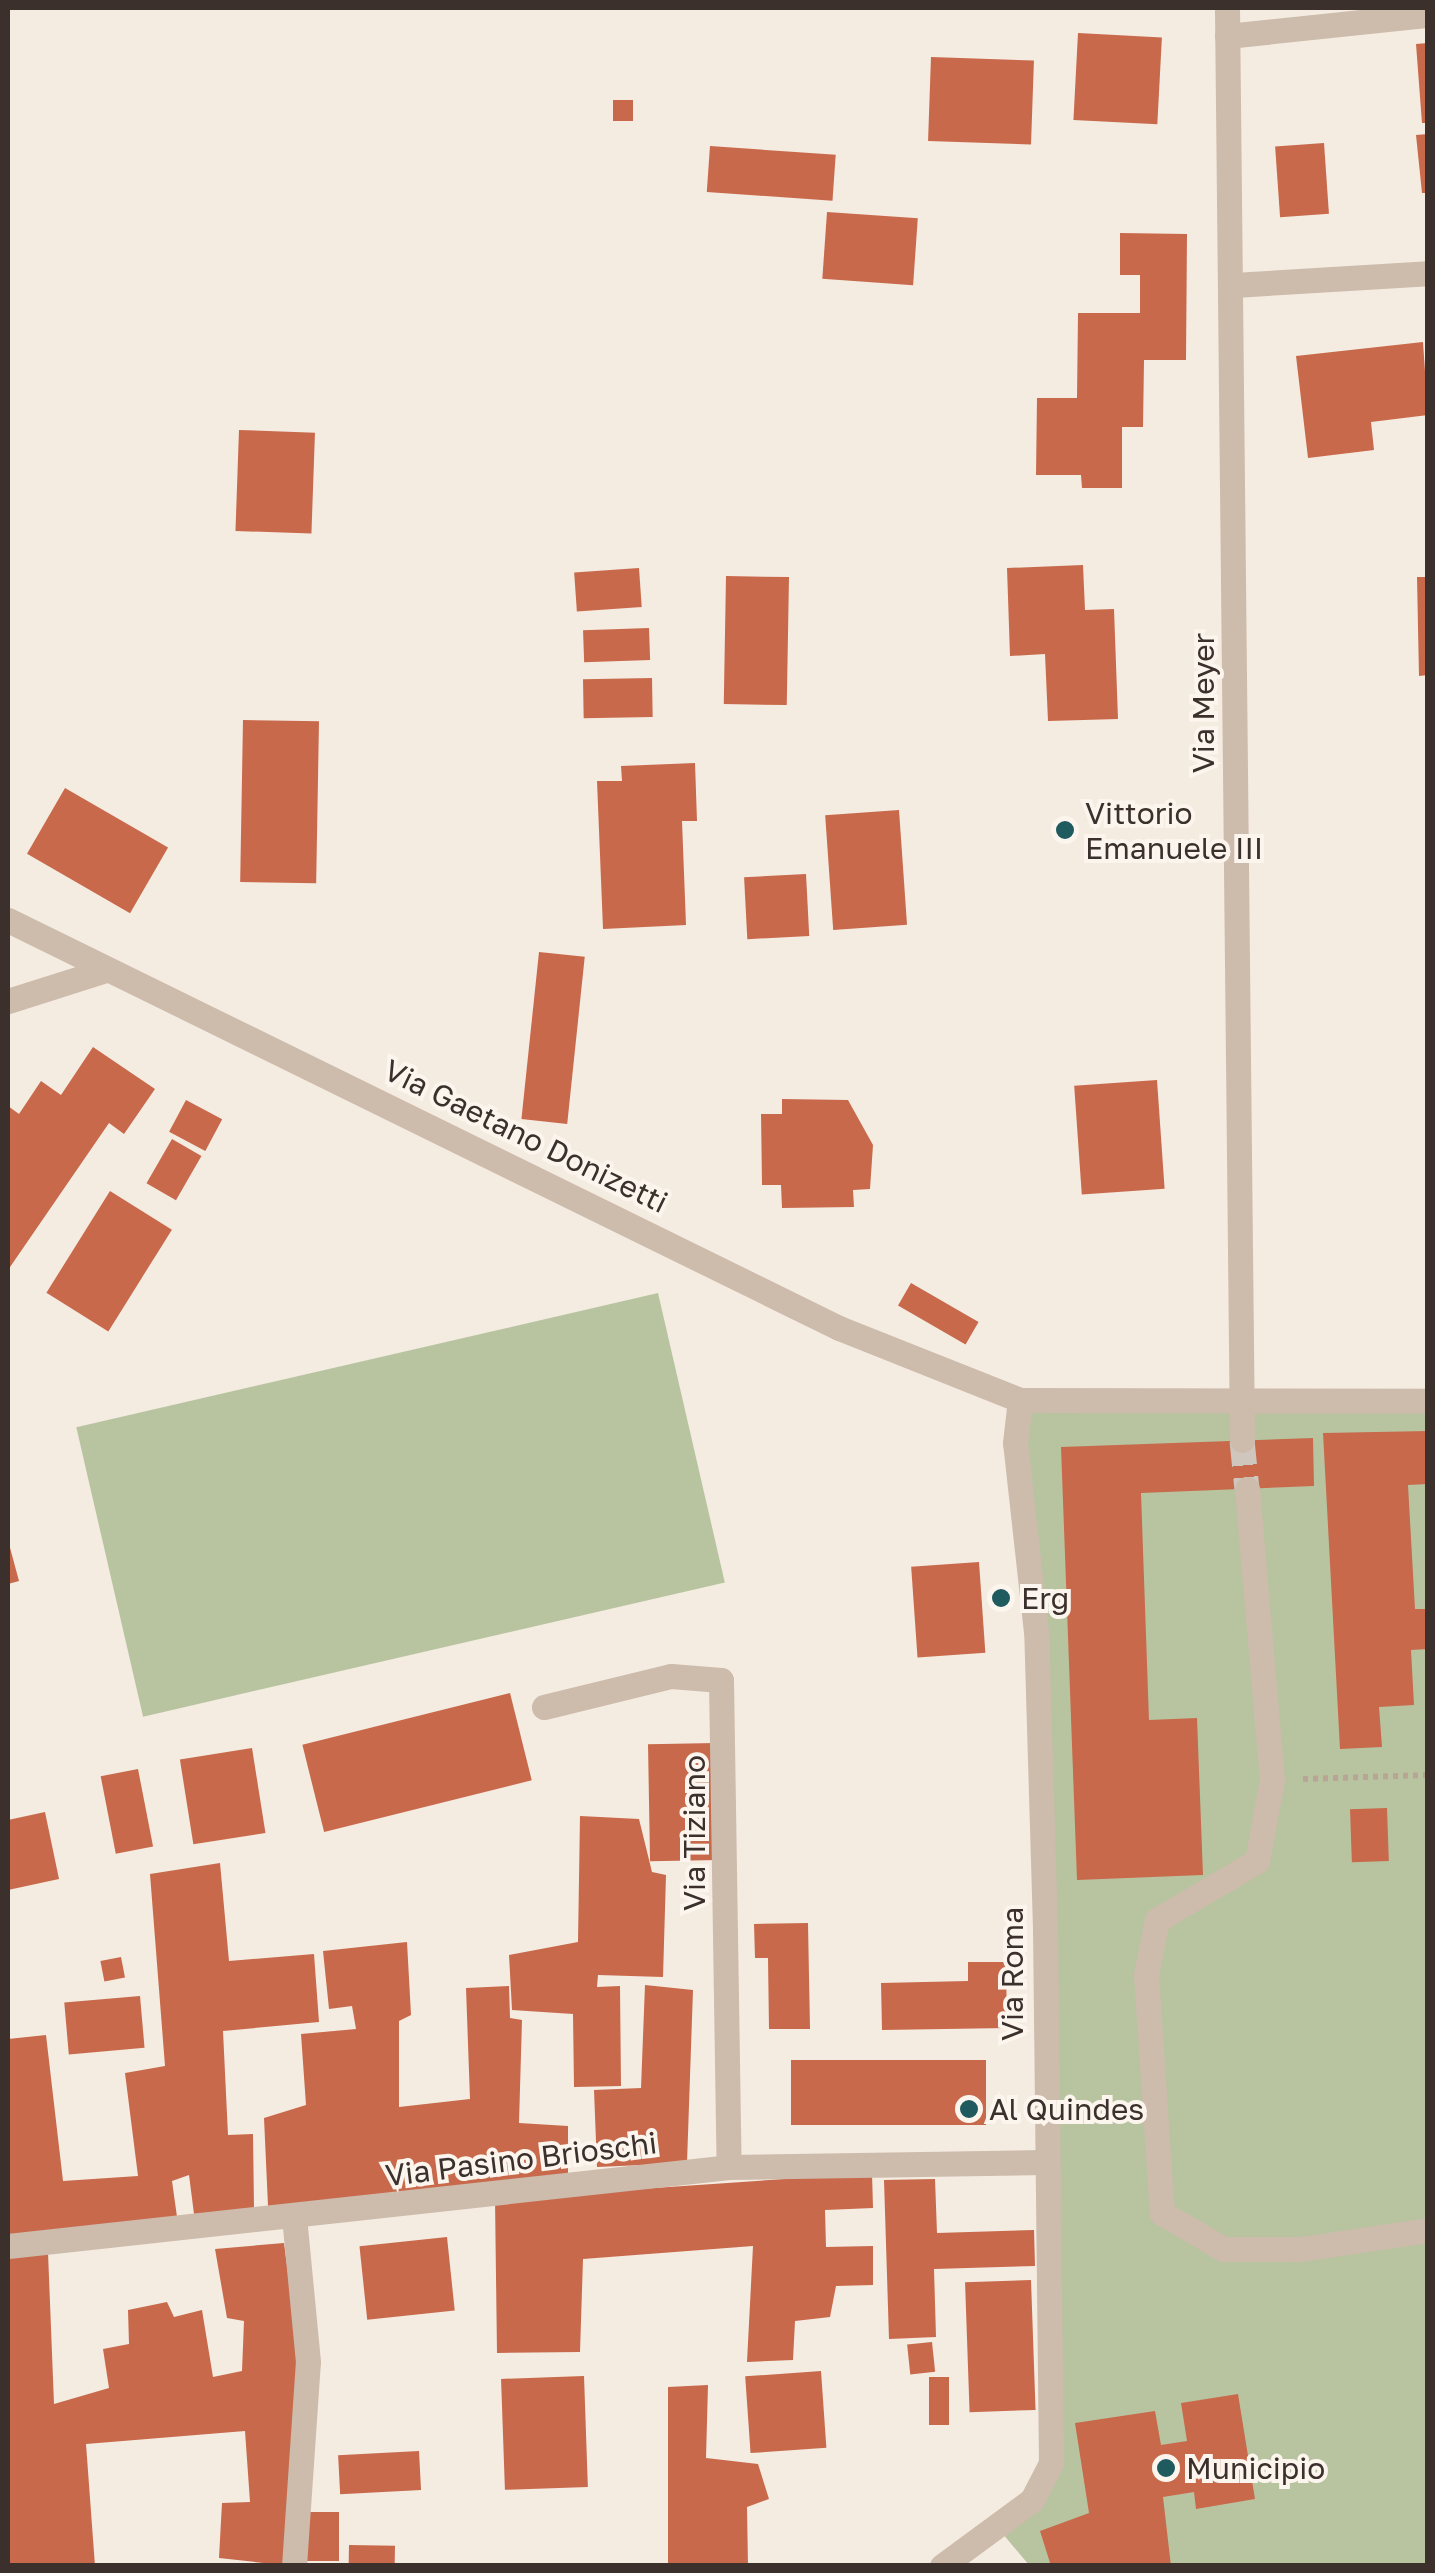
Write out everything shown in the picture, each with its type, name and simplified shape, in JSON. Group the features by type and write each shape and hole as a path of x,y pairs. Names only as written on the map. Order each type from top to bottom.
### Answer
{"street":[{"name":"Via Meyer","path":"1227,8 1234,285 1238,1398 1242,1440"},
{"path":"1228,36 1428,15"},
{"path":"1234,285 1428,273"},
{"name":"Via Gaetano Donizetti","path":"8,920 839,1328 1020,1400"},
{"path":"8,1001 106,970"},
{"path":"1020,1400 1238,1398 1428,1402"},
{"name":"Via Roma","path":"942,2566 1032,2500 1051,2463 1038,1672 1015,1443 1020,1400"},
{"path":"1247,1489 1272,1780 1258,1860 1157,1920 1146,1974 1162,2213 1223,2248 1300,2249 1428,2230"},
{"name":"Via Tiziano","path":"544,1706 671,1676 721,1680 729,2167"},
{"name":"Via Pasino Brioschi","path":"8,2246 294,2218 729,2167 1044,2162"},
{"path":"294,2218 308,2362 294,2566"}],"path":[{"path":"1272,1780 1428,1775"}],"green space":[{"path":"658,1293 725,1582 143,1717 76,1427"},
{"path":"1020,1400 1427,1401 1427,2565 1029,2565 997,2527 1051,2463"}],"building":[{"path":"1078,33 1162,37 1157,124 1073,120"},
{"path":"1428,43 1428,123 1422,123 1416,44"},
{"path":"931,57 1034,61 1031,145 928,141"},
{"path":"613,100 633,100 633,121 613,121"},
{"path":"1428,134 1428,193 1422,193 1416,135"},
{"path":"1324,143 1329,214 1280,217 1275,146"},
{"path":"710,146 836,155 832,201 707,192"},
{"path":"827,212 918,218 913,285 822,279"},
{"path":"1120,233 1187,234 1186,360 1144,360 1143,427 1122,427 1122,488 1082,488 1081,475 1036,475 1037,398 1077,398 1078,313 1140,313 1140,275 1120,275"},
{"path":"1423,342 1428,415 1371,422 1374,450 1308,458 1296,356"},
{"path":"239,430 315,433 311,534 235,531"},
{"path":"1083,565 1085,610 1114,609 1118,719 1048,721 1045,654 1010,656 1007,568"},
{"path":"639,568 642,607 577,611 574,573"},
{"path":"726,576 789,577 787,705 724,704"},
{"path":"1417,577 1428,577 1428,675 1419,676"},
{"path":"649,628 650,660 584,662 583,630"},
{"path":"652,678 653,717 584,718 583,679"},
{"path":"243,720 319,721 316,883 240,882"},
{"path":"695,763 697,821 682,821 686,925 603,929 597,781 622,781 621,766"},
{"path":"65,788 168,848 130,913 27,854"},
{"path":"899,810 907,925 833,930 825,815"},
{"path":"806,874 809,936 747,939 744,877"},
{"path":"539,952 585,957 567,1124 521,1119"},
{"path":"93,1047 155,1089 124,1134 109,1123 8,1270 8,1106 19,1114 41,1081 61,1095"},
{"path":"1157,1080 1165,1189 1082,1195 1074,1086"},
{"path":"782,1099 848,1100 873,1145 870,1189 853,1190 854,1207 782,1208 781,1185 762,1185 761,1114 782,1114"},
{"path":"186,1100 222,1119 205,1151 169,1132"},
{"path":"172,1139 201,1156 176,1200 146,1183"},
{"path":"110,1191 172,1230 108,1331 46,1293"},
{"path":"911,1283 979,1322 966,1345 898,1306"},
{"path":"1428,1431 1428,1484 1408,1485 1415,1609 1428,1609 1428,1649 1411,1650 1414,1705 1379,1707 1382,1747 1340,1749 1323,1433"},
{"path":"1313,1438 1314,1486 1141,1493 1149,1720 1197,1718 1203,1875 1077,1880 1061,1447"},
{"path":"8,1545 19,1581 8,1584"},
{"path":"979,1562 985,1653 918,1658 911,1567"},
{"path":"510,1693 532,1780 324,1832 302,1745"},
{"path":"716,1743 718,1860 650,1861 648,1744"},
{"path":"252,1748 265,1833 193,1844 180,1759"},
{"path":"138,1769 153,1847 116,1854 101,1776"},
{"path":"1387,1808 1389,1861 1352,1862 1350,1809"},
{"path":"45,1812 59,1879 8,1890 8,1820"},
{"path":"580,1816 639,1819 652,1872 666,1875 663,1977 598,1975 597,1987 620,1986 621,2086 574,2087 573,2014 512,2010 509,1955 578,1942"},
{"path":"220,1863 229,1961 314,1954 319,2022 223,2031 228,2135 253,2134 254,2209 194,2214 189,2175 172,2181 178,2224 8,2241 8,2039 46,2035 63,2181 138,2176 125,2073 165,2066 150,1874"},
{"path":"808,1923 810,2029 769,2029 768,1958 755,1958 754,1924"},
{"path":"407,1942 411,2015 399,2021 399,2107 470,2099 466,1988 509,1986 510,2018 522,2020 519,2123 568,2126 568,2186 268,2206 264,2118 306,2105 301,2034 356,2029 352,2006 329,2009 323,1951"},
{"path":"121,1957 125,1978 104,1982 100,1961"},
{"path":"968,1962 1006,1962 1007,2028 882,2030 881,1983 968,1981"},
{"path":"645,1985 693,1990 687,2163 597,2167 594,2090 641,2088"},
{"path":"140,1996 145,2048 69,2054 64,2003"},
{"path":"791,2060 986,2060 986,2125 791,2125"},
{"path":"872,2173 873,2208 825,2210 826,2247 873,2246 873,2285 836,2286 830,2317 795,2321 793,2360 747,2362 753,2246 583,2259 580,2352 497,2353 495,2199"},
{"path":"935,2179 937,2233 1034,2230 1035,2266 934,2269 936,2337 889,2339 884,2180"},
{"path":"447,2237 455,2311 367,2320 359,2246"},
{"path":"284,2243 300,2364 291,2566 219,2558 222,2503 250,2502 245,2431 86,2444 95,2566 8,2566 8,2256 48,2252 54,2404 109,2388 103,2349 129,2344 128,2310 167,2302 174,2317 202,2310 213,2377 242,2371 244,2321 227,2318 215,2249"},
{"path":"1031,2280 1036,2410 970,2412 965,2282"},
{"path":"932,2342 935,2372 910,2374 907,2345"},
{"path":"821,2371 826,2448 751,2453 745,2376"},
{"path":"584,2376 588,2487 505,2490 501,2379"},
{"path":"929,2377 949,2377 949,2425 929,2425"},
{"path":"708,2385 706,2458 758,2464 769,2499 747,2507 748,2566 668,2566 668,2387"},
{"name":"Municipio","path":"1238,2394 1255,2499 1196,2509 1194,2492 1163,2497 1171,2566 1051,2566 1040,2531 1089,2513 1075,2423 1155,2411 1161,2445 1187,2441 1181,2403"},
{"path":"419,2451 421,2490 340,2494 338,2455"},
{"path":"299,2512 339,2512 339,2561 299,2561"},
{"path":"349,2545 395,2546 395,2566 349,2566"}],"tunnel":[{"path":"1242,1440 1247,1489"}],"place":[{"name":"Vittorio Emanuele III","path":"1065,830"},
{"name":"Erg","path":"1001,1598"},
{"name":"Al Quindes","path":"969,2109"},
{"name":"Municipio","path":"1166,2468"}]}
